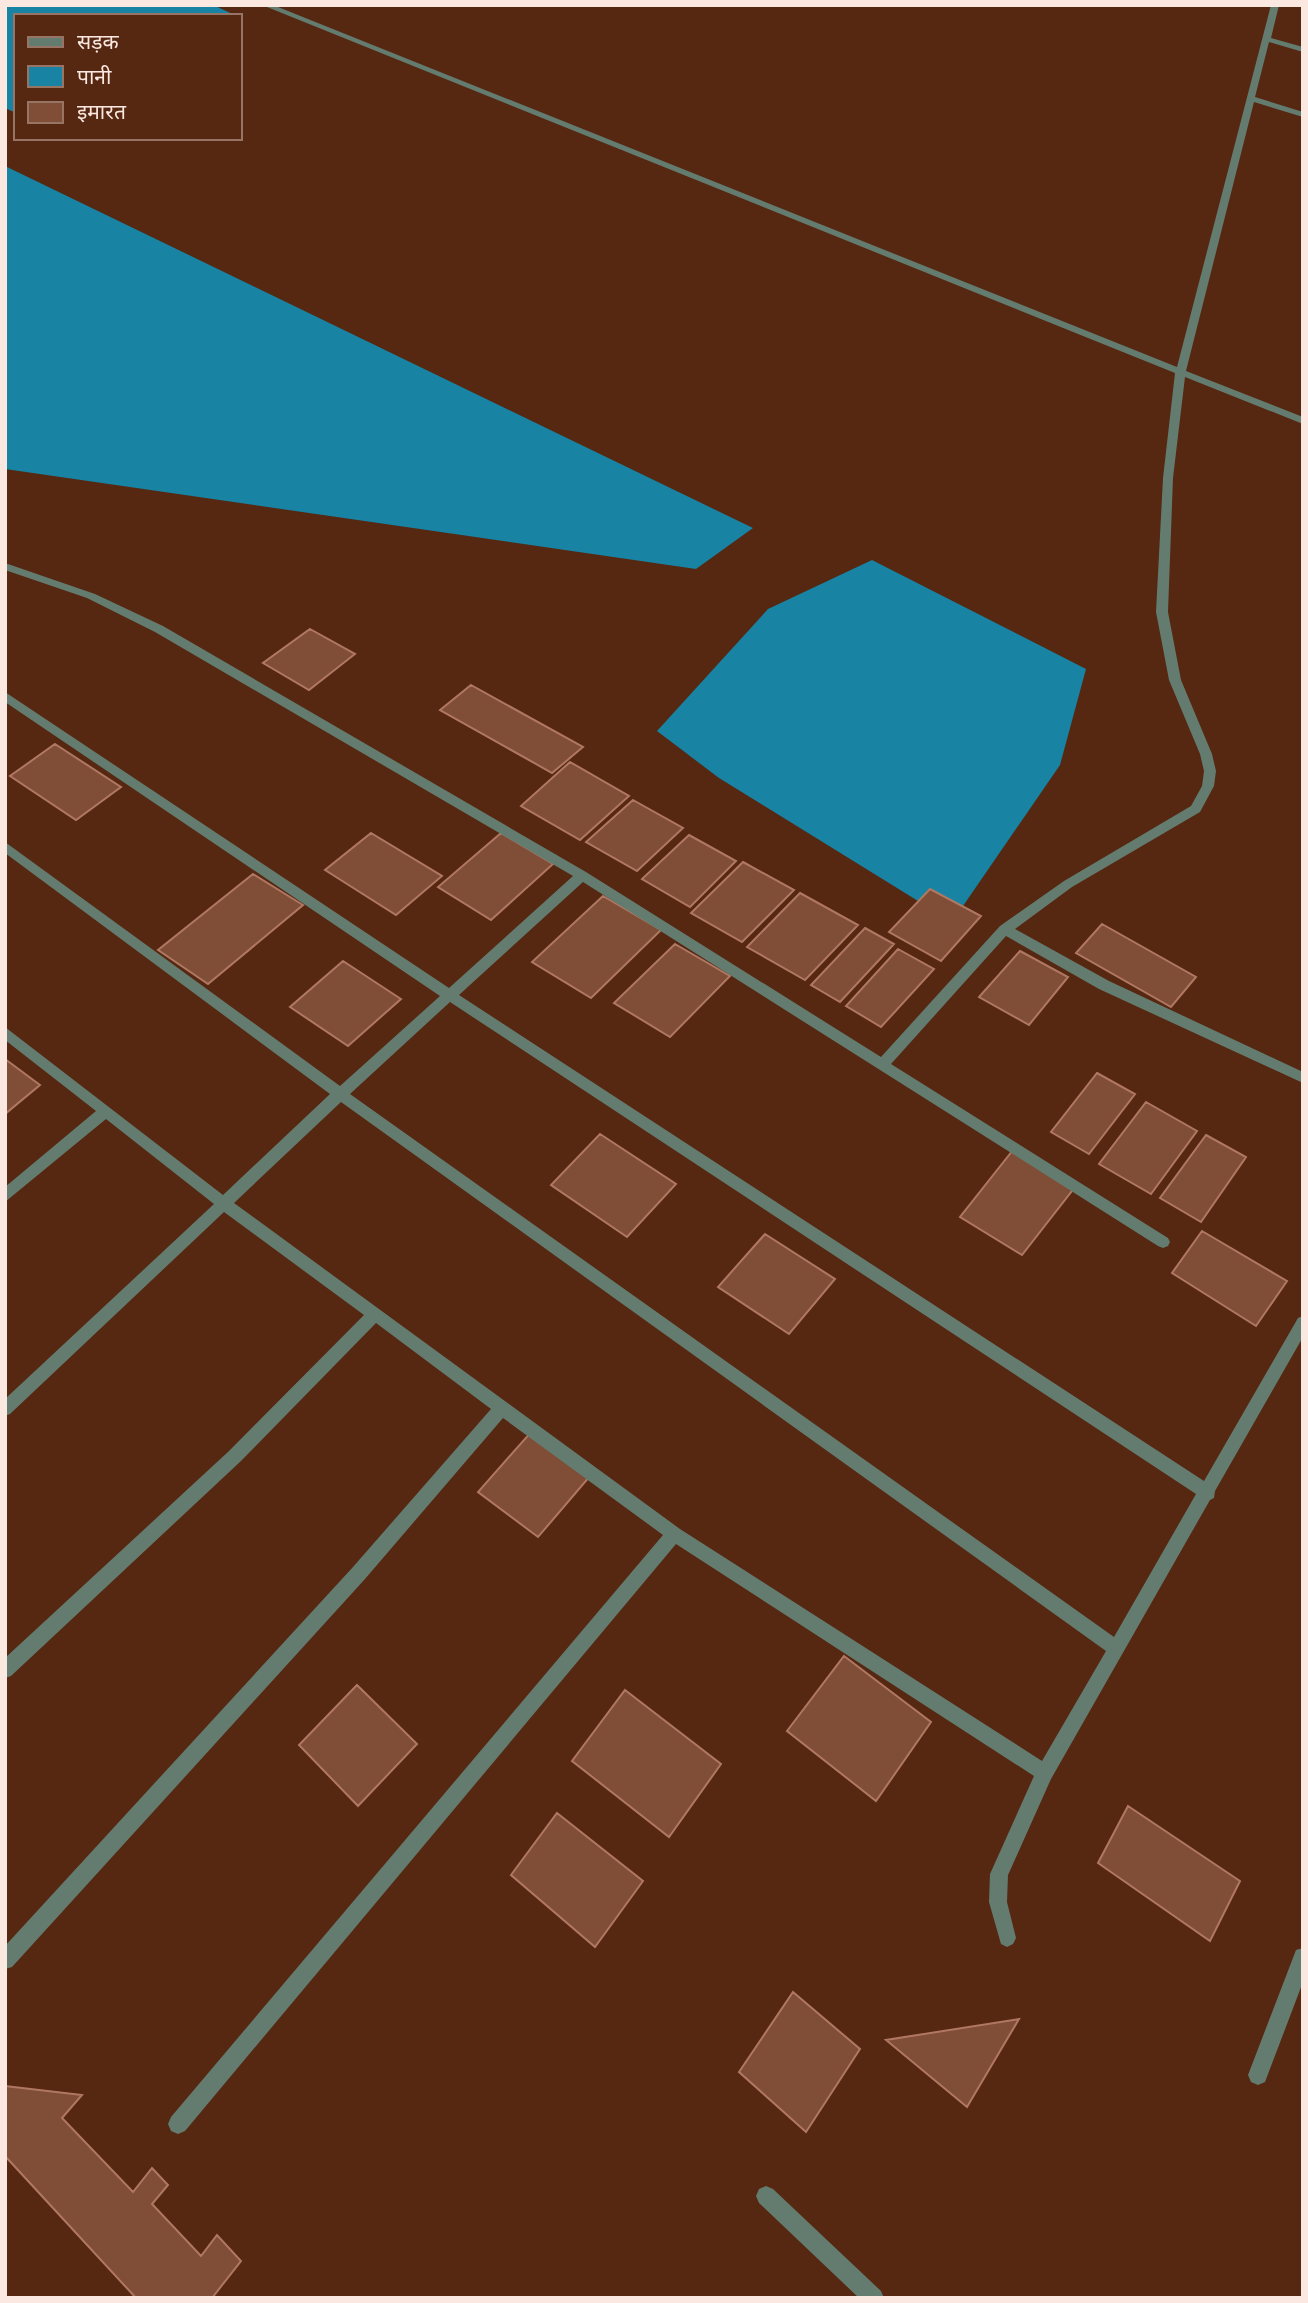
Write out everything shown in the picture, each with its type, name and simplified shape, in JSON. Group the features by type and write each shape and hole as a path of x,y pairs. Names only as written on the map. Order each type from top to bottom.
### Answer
{"street":[{"path":"266,5 1180,374 1303,421"},
{"path":"882,1065 1005,929 1068,884 1196,809 1208,786 1210,771 1206,754 1175,680 1162,612 1168,478 1180,374 1253,99 1275,5"},
{"path":"1267,39 1303,50"},
{"path":"1253,99 1303,115"},
{"path":"5,566 91,596 159,629 582,875 1163,1242"},
{"path":"5,696 449,995 1208,1493"},
{"path":"5,846 340,1094 1114,1647"},
{"path":"5,1409 340,1094 582,875"},
{"path":"1005,929 1104,985 1303,1078"},
{"path":"5,1032 223,1203 674,1534 1045,1773"},
{"path":"5,1196 106,1111"},
{"path":"5,1670 235,1456 375,1314"},
{"path":"1007,1938 998,1902 999,1874 1045,1773 1114,1647 1208,1493 1303,1323"},
{"path":"5,1960 359,1573 503,1407"},
{"path":"178,2124 674,1534"},
{"path":"1258,2076 1303,1957"},
{"path":"766,2196 874,2298"}],"water":[{"path":"5,5 213,5 233,14 14,14 14,112 5,108"},
{"path":"5,166 753,528 696,569 5,469"},
{"path":"872,560 1086,669 1060,765 952,922 719,778 657,731 768,609"}],"building":[{"path":"310,629 355,654 309,690 263,663"},
{"path":"471,685 583,747 552,773 440,710"},
{"path":"55,744 121,787 76,820 10,776"},
{"path":"570,762 629,796 580,840 521,806"},
{"path":"633,800 683,828 637,871 586,842"},
{"path":"371,833 442,876 396,915 325,870"},
{"path":"501,833 553,864 491,920 438,887"},
{"path":"689,835 736,861 690,907 642,879"},
{"path":"743,862 794,890 742,942 691,913"},
{"path":"253,874 303,905 208,984 158,950"},
{"path":"930,889 981,916 941,961 889,932"},
{"path":"800,893 858,925 805,980 747,947"},
{"path":"603,896 661,930 591,998 532,962"},
{"path":"1102,924 1196,977 1171,1007 1076,953"},
{"path":"865,928 894,944 840,1002 811,985"},
{"path":"675,944 730,976 670,1037 614,1003"},
{"path":"898,949 934,969 881,1027 846,1006"},
{"path":"1020,951 1068,977 1029,1025 979,997"},
{"path":"343,961 401,999 348,1046 290,1007"},
{"path":"5,1059 40,1085 5,1114"},
{"path":"1097,1073 1135,1094 1089,1154 1051,1132"},
{"path":"1146,1102 1197,1131 1151,1194 1099,1164"},
{"path":"600,1134 676,1184 627,1237 551,1185"},
{"path":"1206,1135 1246,1157 1201,1222 1160,1198"},
{"path":"1013,1150 1075,1187 1022,1255 960,1217"},
{"path":"1202,1231 1287,1281 1256,1326 1172,1273"},
{"path":"765,1234 835,1279 789,1334 718,1287"},
{"path":"532,1431 591,1475 538,1537 478,1492"},
{"path":"844,1656 931,1722 876,1801 787,1731"},
{"path":"357,1685 417,1744 358,1806 299,1745"},
{"path":"625,1690 721,1764 669,1837 572,1761"},
{"path":"1128,1806 1240,1881 1210,1941 1098,1863"},
{"path":"557,1813 643,1881 595,1947 511,1875"},
{"path":"793,1992 860,2049 806,2132 739,2072"},
{"path":"1019,2019 967,2107 886,2040"},
{"path":"5,2086 82,2095 62,2118 133,2192 152,2168 168,2185 152,2204 201,2256 217,2235 241,2261 212,2298 136,2298 5,2156"}]}
